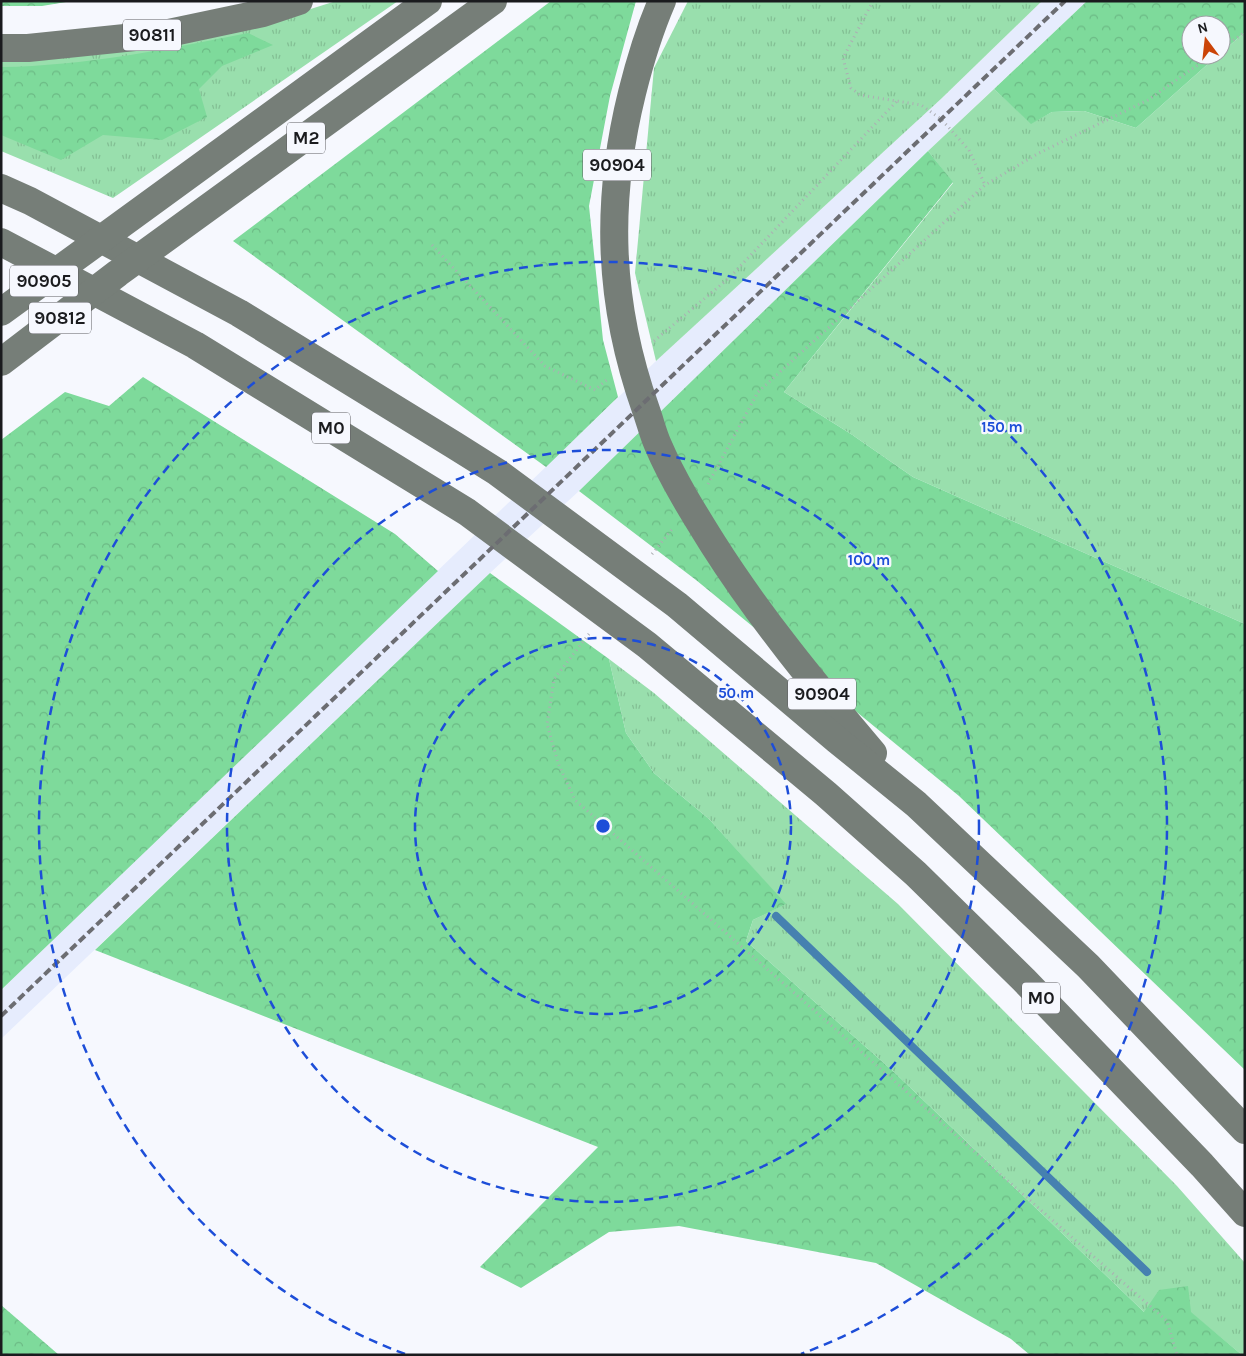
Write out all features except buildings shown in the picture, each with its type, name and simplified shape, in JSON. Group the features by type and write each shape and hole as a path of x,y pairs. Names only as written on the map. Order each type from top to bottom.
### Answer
{"highway":[{"name":"90811","path":"1,48 28,48 164,34 263,14 298,1"},
{"name":"M2","path":"86,250 428,1"},
{"name":"M2","path":"118,273 493,1"},
{"name":"90904","path":"662,1 650,27 635,82 622,131 616,170 614,266 635,341 637,386 658,444 675,481 735,579 822,693 916,804"},
{"name":"M0","path":"1,188 30,201 239,313 497,472 677,606 916,804 1088,966 1245,1130"},
{"name":"M0","path":"1,242 195,345 467,512 648,644 826,794 916,874 1024,980 1202,1165 1245,1213"},
{"name":"90905","path":"1,312 86,250"},
{"name":"90812","path":"1,362 118,273"}],"path":[{"path":"873,1 843,58 851,88 860,95 921,105 941,118 969,150 985,185"},
{"path":"1231,42 1245,32"},
{"path":"635,341 729,278 897,101"},
{"path":"432,245 545,366 595,390 610,378"}],"shaded area":[{"path":"1042,1 1087,1 928,151 579,491 490,573 1,1039 1,990 656,361 942,98"}],"green space":[{"path":"1,1 72,1 42,6 1,6"},
{"path":"336,1 398,1 113,198 1,151 1,59 263,24"},
{"path":"551,1 636,1 610,96 589,206 603,340 618,397 546,467 233,241"},
{"path":"688,1 1042,1 942,98 656,361 635,273 654,68"},
{"path":"1087,1 1245,1 1245,32 1231,44 1231,15 1181,15 1181,65 1207,65 1136,128 1084,111 1052,112 1031,124 994,89"},
{"path":"1245,32 1245,624 913,477 851,434 784,392 953,183 928,151 994,89 1031,123 1052,112 1084,111 1136,128 1207,65 1231,65 1231,44"},
{"path":"248,33 273,45 222,66 199,89 207,117 162,140 103,135 61,160 1,135 1,67 63,64 94,60 156,51"},
{"path":"928,151 953,182 784,392 851,434 913,477 1245,624 1245,1070 959,796 696,580 579,491"},
{"path":"143,377 395,534 438,571 1,990 1,440 65,392 109,406"},
{"path":"490,573 609,659 626,733 654,773 709,819 786,904 753,920 746,941 894,1072 1144,1312 1159,1290 1188,1286 1191,1312 1242,1355 1030,1355 1011,1339 876,1263 679,1226 609,1232 521,1288 480,1267 598,1147 95,950"},
{"path":"609,659 654,693 898,904 1177,1186 1245,1263 1245,1355 1242,1355 1190,1312 1144,1312 894,1072 746,941 753,920 785,904 709,819 654,773 626,733"},
{"path":"1,1305 59,1355 1,1355"}],"waterway":[{"path":"776,916 1147,1272"}],"railway":[{"path":"1,1016 1065,1"}]}
